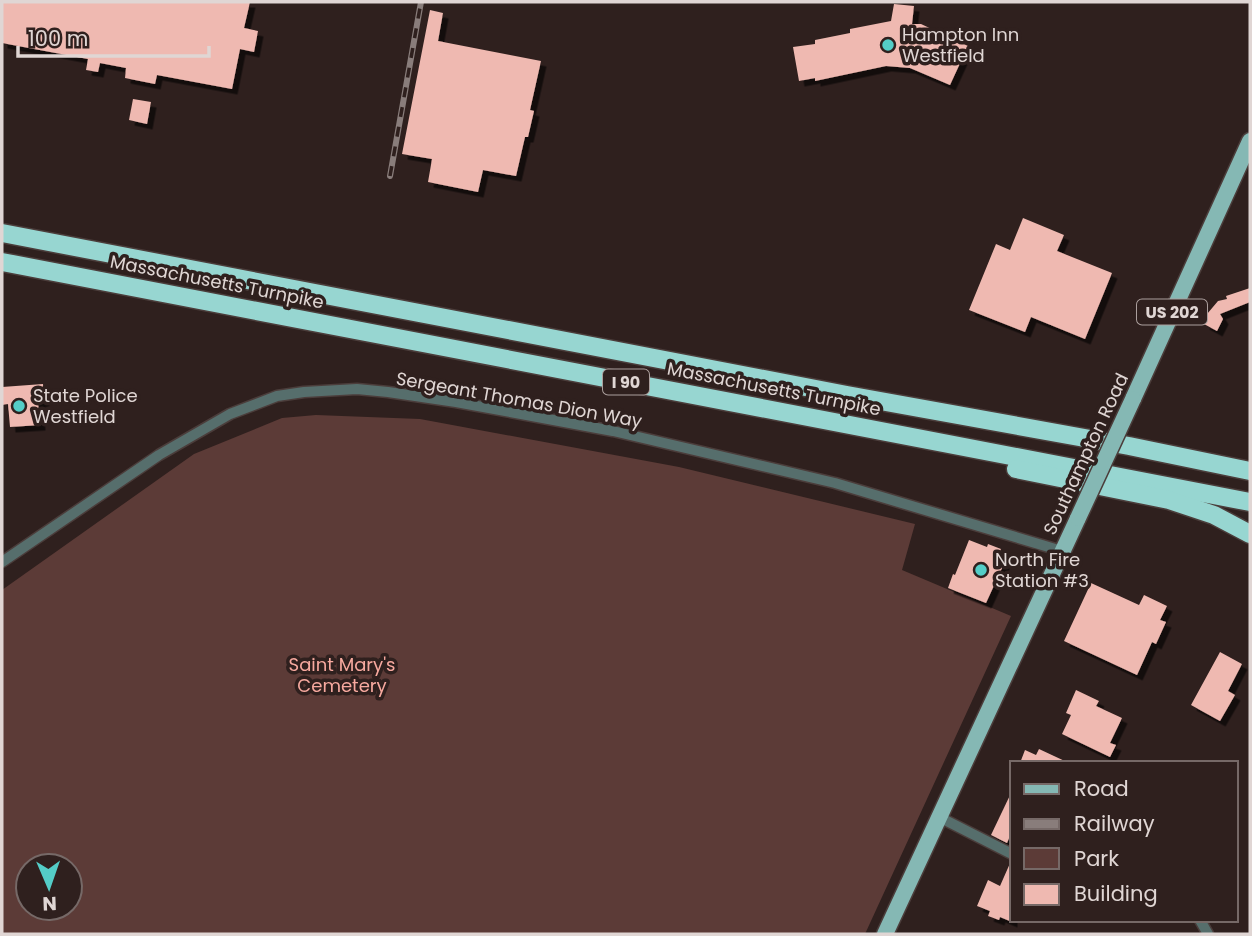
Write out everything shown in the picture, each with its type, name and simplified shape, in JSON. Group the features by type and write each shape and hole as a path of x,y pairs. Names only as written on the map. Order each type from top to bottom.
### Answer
{"highway":[{"name":"Massachusetts Turnpike","path":"2,233 1250,471"},
{"name":"Massachusetts Turnpike","path":"2,262 1250,502"},
{"path":"795,414 914,447 1169,500 1214,515 1250,534"},
{"path":"1129,446 1168,449 1250,463"}],"main road":[{"name":"Southampton Road","path":"885,934 1250,141"}],"street":[{"name":"Sergeant Thomas Dion Way","path":"2,562 159,455 230,414 277,396 357,390 456,402 626,434 835,482 1062,551"},
{"path":"939,817 1010,853"}],"green space":[{"name":"Saint Mary's Cemetery","path":"316,415 420,419 679,467 915,524 902,570 1011,616 865,934 2,934 2,590 194,454 282,418"}],"building":[{"path":"2,2 250,2 244,28 258,31 254,52 240,49 232,89 157,75 155,84 125,78 126,68 100,63 98,72 86,70 88,59 2,43"},
{"name":"Hampton Inn Westfield","path":"894,4 914,6 912,24 921,24 968,46 950,85 910,68 886,66 815,81 815,78 799,81 793,47 815,44 815,40 850,33 850,29 891,21"},
{"path":"430,10 443,13 438,41 541,61 530,110 534,111 516,176 483,170 478,192 428,182 432,159 402,154"},
{"path":"133,99 151,102 147,124 129,120"},
{"path":"1023,218 1064,235 1057,251 1112,273 1085,339 1031,317 1025,332 969,310 996,244 1010,250"},
{"path":"1250,288 1250,302 1220,314 1223,319 1217,331 1204,324 1207,319 1202,320 1218,301"},
{"path":"43,384 44,401 38,402 40,425 10,427 8,404 2,405 2,387"},
{"name":"North Fire Station #3","path":"969,540 1001,549 1000,551 1008,555 986,603 948,588"},
{"path":"1091,583 1139,605 1144,595 1167,606 1160,620 1166,622 1156,644 1152,642 1137,675 1064,641"},
{"path":"1220,652 1242,664 1228,691 1235,695 1220,721 1191,705"},
{"path":"1076,690 1099,701 1096,706 1122,718 1110,743 1116,745 1110,757 1062,734 1071,715 1066,713"},
{"path":"1039,749 1065,761 1021,761 1025,750 1036,755"},
{"path":"1010,795 1010,836 1007,843 991,835"},
{"path":"1010,863 1010,921 988,916 990,911 977,906 988,880 1000,886"}],"railway":[{"path":"390,176 421,2"}],"place":[{"name":"Hampton Inn Westfield","path":"888,45"},
{"name":"State Police Westfield","path":"19,406"},
{"name":"North Fire Station #3","path":"981,570"}]}
